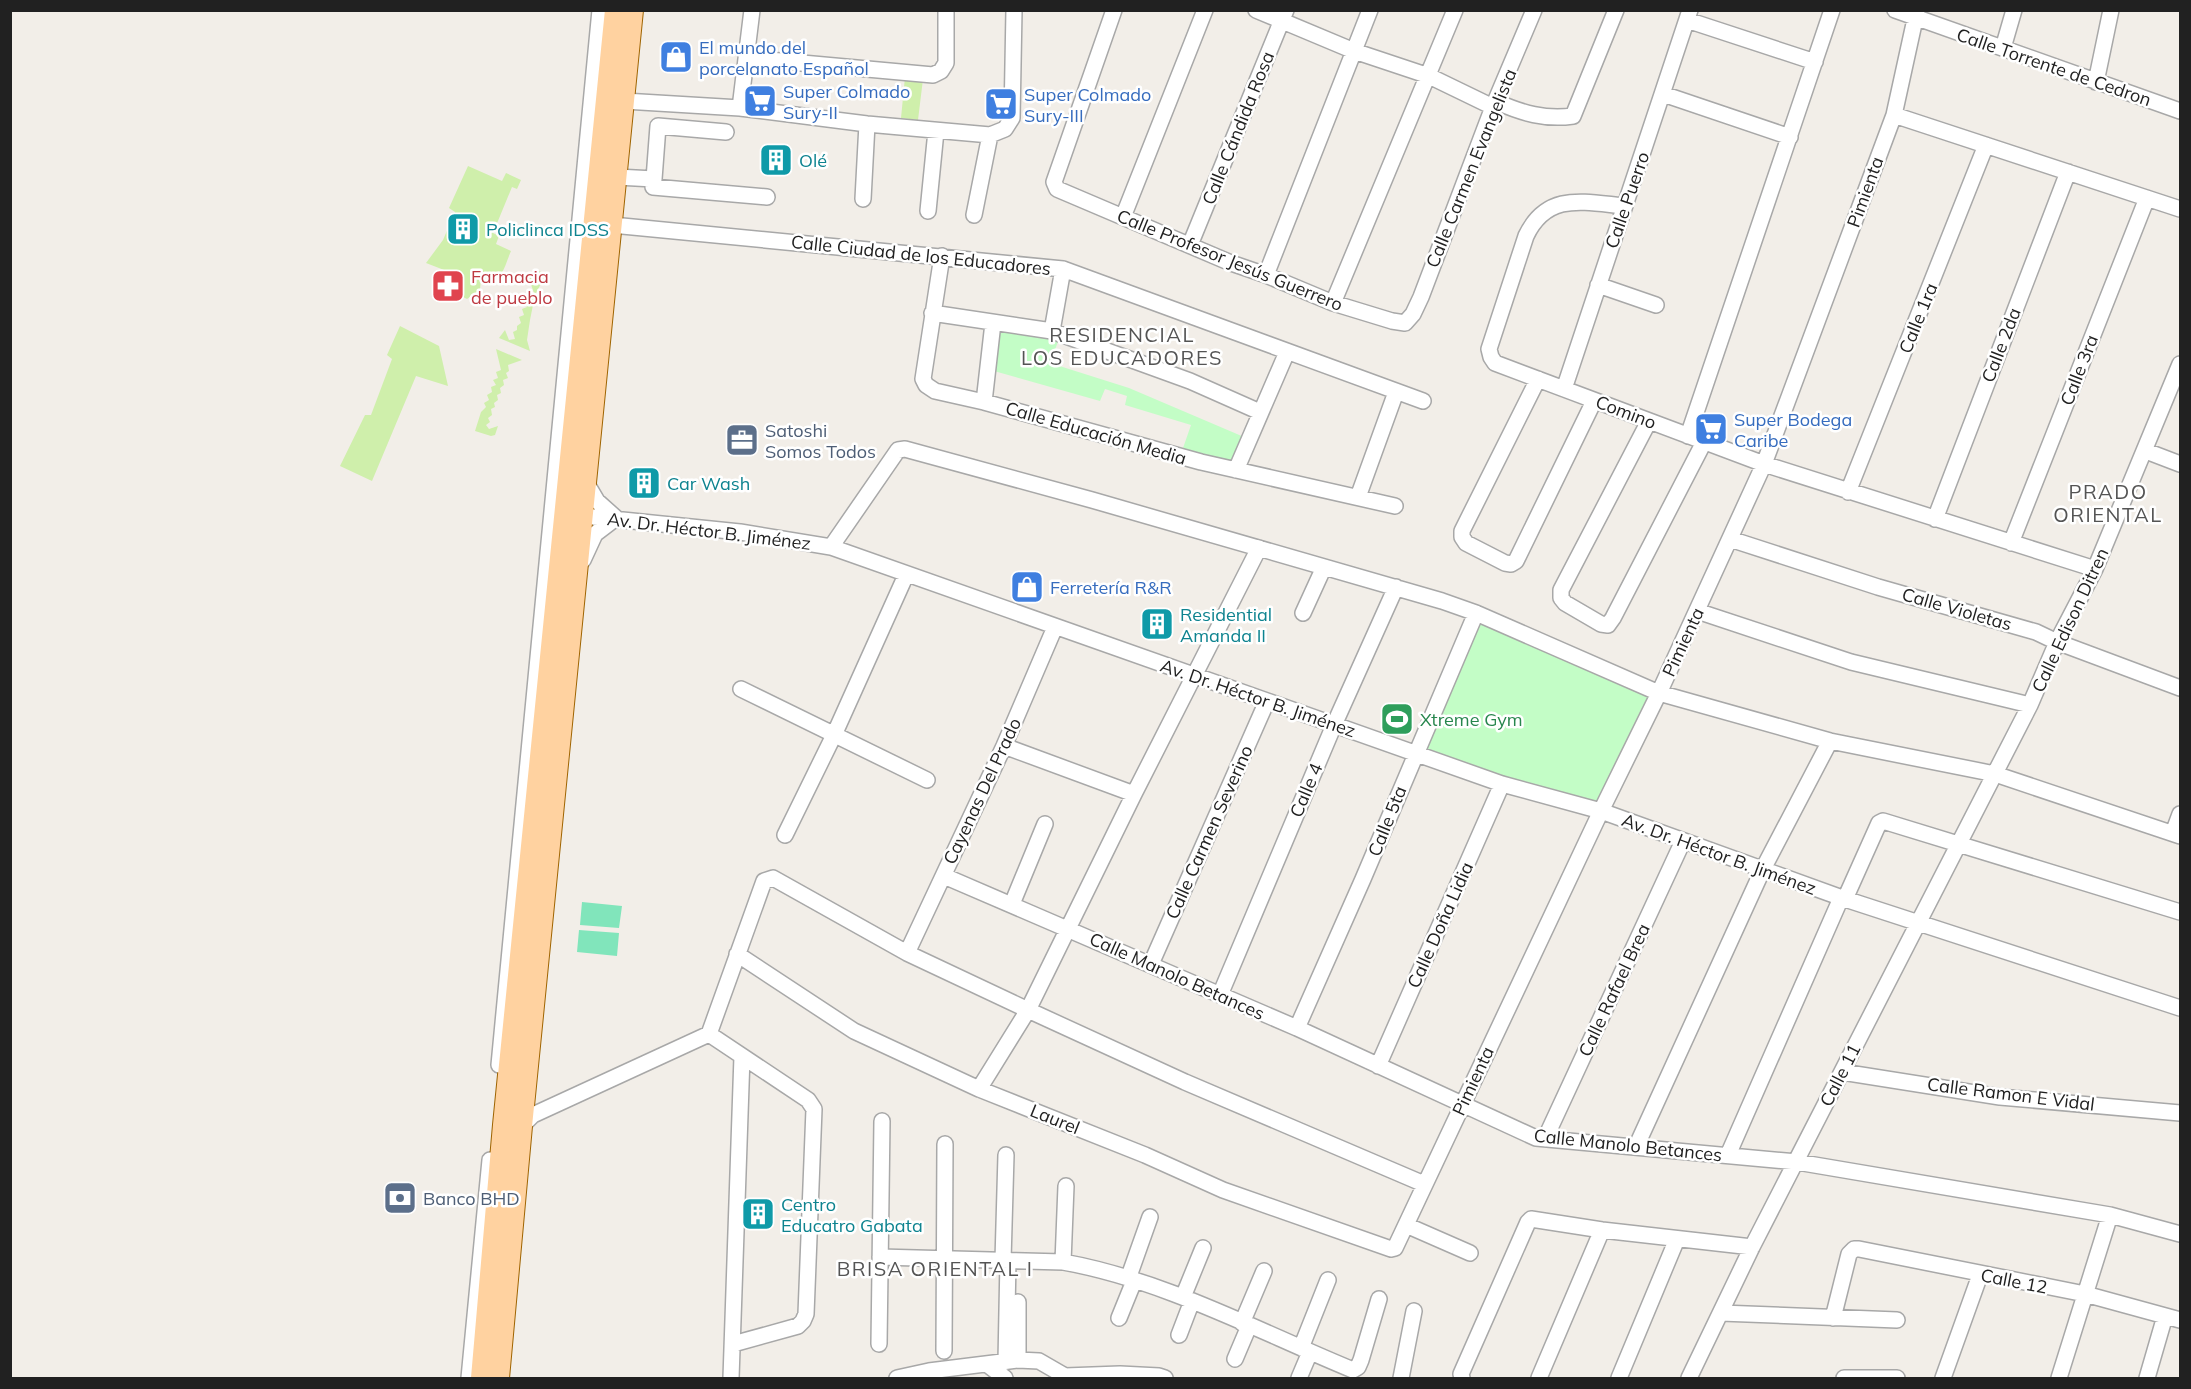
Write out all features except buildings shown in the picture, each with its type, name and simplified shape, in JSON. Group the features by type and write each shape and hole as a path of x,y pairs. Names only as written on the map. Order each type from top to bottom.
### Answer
{"main road":[{"path":"481,1378 501,1144 575,515 615,10"},
{"path":"499,1378 578,574 575,515 587,484 633,10"}],"street":[{"path":"469,1378 600,10"},
{"path":"741,108 752,10"},
{"path":"747,58 933,75 941,71 946,63 946,10"},
{"path":"624,101 741,108 867,124 990,135 1005,129 1012,118 1014,10"},
{"name":"Calle Profesor Jesús Guerrero","path":"1114,10 1054,182 1057,189 1231,263 1333,303 1405,323"},
{"path":"1123,217 1204,10"},
{"path":"1256,10 1283,16 1354,51 1429,76 1495,104 1544,117 1557,118 1573,116 1616,10"},
{"path":"1266,275 1370,10"},
{"path":"1333,303 1455,10"},
{"name":"Calle Carmen Evangelista","path":"1405,323 1413,314 1421,297 1495,104 1534,10"},
{"path":"1688,436 1832,10"},
{"name":"Calle Torrente de Cedron","path":"1894,10 1916,14 2096,82 2180,109"},
{"path":"2003,48 2014,10"},
{"path":"2096,82 2110,10"},
{"name":"Pimienta","path":"1391,1249 1395,1248 1698,611 1764,464 1894,114 1916,14"},
{"path":"1688,15 1815,62"},
{"name":"Calle Puerro","path":"1564,389 1688,15"},
{"name":"Calle Cándida Rosa","path":"1190,245 1283,16"},
{"path":"1663,94 1790,137"},
{"path":"1894,114 2181,209"},
{"path":"863,199 867,124"},
{"path":"726,132 658,126 653,187 767,197"},
{"path":"928,211 936,131"},
{"path":"974,215 990,135"},
{"name":"Calle 1ra","path":"1848,492 1986,145"},
{"name":"Calle 2da","path":"1935,519 2068,172"},
{"path":"617,177 654,179"},
{"name":"Calle 3ra","path":"2011,543 2146,198"},
{"name":"Comino","path":"1624,206 1590,202 1557,204 1541,213 1533,222 1526,236 1489,349 1495,363 1764,464 2095,569"},
{"name":"Calle Ciudad de los Educadores","path":"612,225 1063,269 1423,401"},
{"name":"Calle Educación Media","path":"942,256 922,379 935,391 984,402 1201,462 1395,506"},
{"path":"1052,331 1063,269"},
{"path":"1598,285 1656,305"},
{"path":"932,313 1052,331 1190,381 1260,412"},
{"path":"984,402 993,323"},
{"path":"1236,470 1287,352"},
{"name":"Calle Edison Ditren","path":"1995,774 2030,705 2057,642 2095,569 2181,364"},
{"path":"1538,379 1462,531 1462,537 1466,543 1505,563 1512,564 1516,561 1594,401"},
{"path":"1358,497 1396,392"},
{"path":"1649,421 1561,590 1561,598 1565,603 1601,624 1608,625 1613,618 1704,442"},
{"path":"831,547 898,450 901,449 977,467 1396,587 1476,613 1659,693 1830,741 1995,774 2177,835 2181,814"},
{"path":"2146,451 2181,464"},
{"path":"578,574 595,534 616,518 597,501 587,484"},
{"name":"Av. Dr. Héctor B. Jiménez","path":"575,515 740,531 831,547 1502,784 1601,811 1843,899 2181,1008"},
{"name":"Calle Violetas","path":"1730,539 1878,587 2036,632 2181,688"},
{"path":"979,1089 1028,1011 1134,794 1259,548"},
{"path":"1303,613 1324,567"},
{"path":"785,835 834,735 906,575"},
{"name":"Calle 4","path":"1220,995 1334,725 1396,587"},
{"path":"1698,611 1851,662 2030,705"},
{"name":"Calle 5ta","path":"1297,1028 1476,613"},
{"name":"Cayenas Del Prado","path":"907,953 1004,746 1055,627"},
{"path":"741,689 927,780"},
{"name":"Calle Carmen Severino","path":"1151,964 1267,701"},
{"path":"1636,1147 1763,869 1830,741"},
{"path":"1004,746 1134,794"},
{"name":"Calle 11","path":"1689,1378 1752,1247 1995,774"},
{"name":"Calle Doña Lidia","path":"1378,1066 1502,784"},
{"path":"1728,1155 1843,899 1881,821 2181,912"},
{"path":"1012,904 1045,824"},
{"name":"Calle Rafael Brea","path":"1545,1139 1683,841"},
{"name":"Calle Manolo Betances","path":"944,876 1297,1028 1527,1135 1545,1139 1797,1162 2110,1215 2181,1234"},
{"path":"522,1126 533,1115 709,1034 764,881 772,878 907,953 1028,1011 1185,1082 1424,1184"},
{"name":"Laurel","path":"737,954 854,1031 979,1089 1145,1155 1223,1190 1391,1249"},
{"path":"709,1034 812,1103 814,1109 806,1314 798,1326 733,1344"},
{"path":"731,1378 742,1056"},
{"name":"Calle Ramon E Vidal","path":"1842,1072 2000,1096 2181,1113"},
{"path":"879,1344 882,1120"},
{"path":"944,1351 945,1144"},
{"path":"1006,1155 1012,1361"},
{"path":"1063,1262 1066,1186"},
{"path":"2059,1378 2110,1215"},
{"path":"1119,1318 1150,1217"},
{"path":"1462,1378 1461,1374 1528,1222 1534,1219 1602,1230 1752,1247"},
{"path":"1406,1225 1470,1252"},
{"path":"1539,1378 1602,1230"},
{"path":"1619,1378 1677,1239"},
{"path":"1179,1335 1187,1299 1203,1248"},
{"name":"Calle 12","path":"1833,1318 1849,1254 1859,1248 1980,1275 2085,1294 2181,1320"},
{"path":"880,1257 1063,1262 1092,1267 1187,1299 1305,1350 1343,1373 1358,1367 1379,1299"},
{"path":"1235,1359 1264,1271"},
{"path":"1943,1378 1980,1275"},
{"path":"1299,1378 1305,1350 1328,1280"},
{"path":"1401,1378 1414,1311"},
{"path":"1721,1313 1897,1320"},
{"path":"2147,1378 2165,1316"},
{"path":"897,1378 930,1371 1012,1361 1039,1361 1065,1376 1159,1376 1165,1378"},
{"path":"988,1365 1005,1378"},
{"path":"1844,1378 1897,1378"}],"green space":[{"path":"905,77 923,79 918,120 901,118"},
{"path":"468,166 502,181 506,173 521,180 517,189 512,187 493,233 499,236 496,244 511,251 504,269 495,277 481,278 480,290 467,299 451,291 457,275 426,263 443,240 455,212 449,208"},
{"path":"536,270 544,273 545,276 535,295 530,320 527,340 530,351 499,338 505,330 509,340 515,339 513,332 521,323 519,317 524,315 522,309 527,307 525,302 530,300 529,295 534,293 528,276"},
{"path":"400,326 439,346 448,386 416,376 372,481 340,466 365,415 371,415 392,359 387,355"},
{"path":"998,331 1041,333 1059,339 1050,363 1129,388 1244,437 1234,463 1182,451 1191,425 1125,405 1127,396 1105,389 1100,401 994,371"},
{"path":"496,349 522,360 508,365 509,371 506,373 508,378 503,380 501,393 497,395 498,400 494,403 495,407 491,409 492,415 488,418 490,422 486,425 489,429 498,426 495,435 491,436 475,431 481,412 486,407 484,403 489,400 487,395 492,392 491,387 496,385 493,380 498,378 496,372 501,370"},
{"path":"1474,618 1649,696 1596,810 1424,750"},
{"path":"582,902 622,906 619,928 580,925"},
{"path":"579,930 619,933 617,956 577,952"}],"place":[{"name":"El mundo del porcelanato Español","path":"676,57"},
{"name":"Super Colmado Sury-II","path":"760,101"},
{"name":"Super Colmado Sury-III","path":"1001,104"},
{"name":"Olé","path":"776,160"},
{"name":"Policlinca IDSS","path":"463,229"},
{"name":"Farmacia de pueblo","path":"448,286"},
{"name":"Super Bodega Caribe","path":"1711,429"},
{"name":"Satoshi Somos Todos","path":"742,440"},
{"name":"Car Wash","path":"644,483"},
{"name":"Ferretería R&R","path":"1027,587"},
{"name":"Residential Amanda II","path":"1157,624"},
{"name":"Xtreme Gym","path":"1397,719"},
{"name":"Banco BHD","path":"400,1198"},
{"name":"Centro Educatro Gabata","path":"758,1214"}],"district":[{"name":"RESIDENCIAL LOS EDUCADORES","path":"1122,346"},
{"name":"PRADO ORIENTAL","path":"2108,502"},
{"name":"BRISA ORIENTAL I","path":"935,1268"}]}
